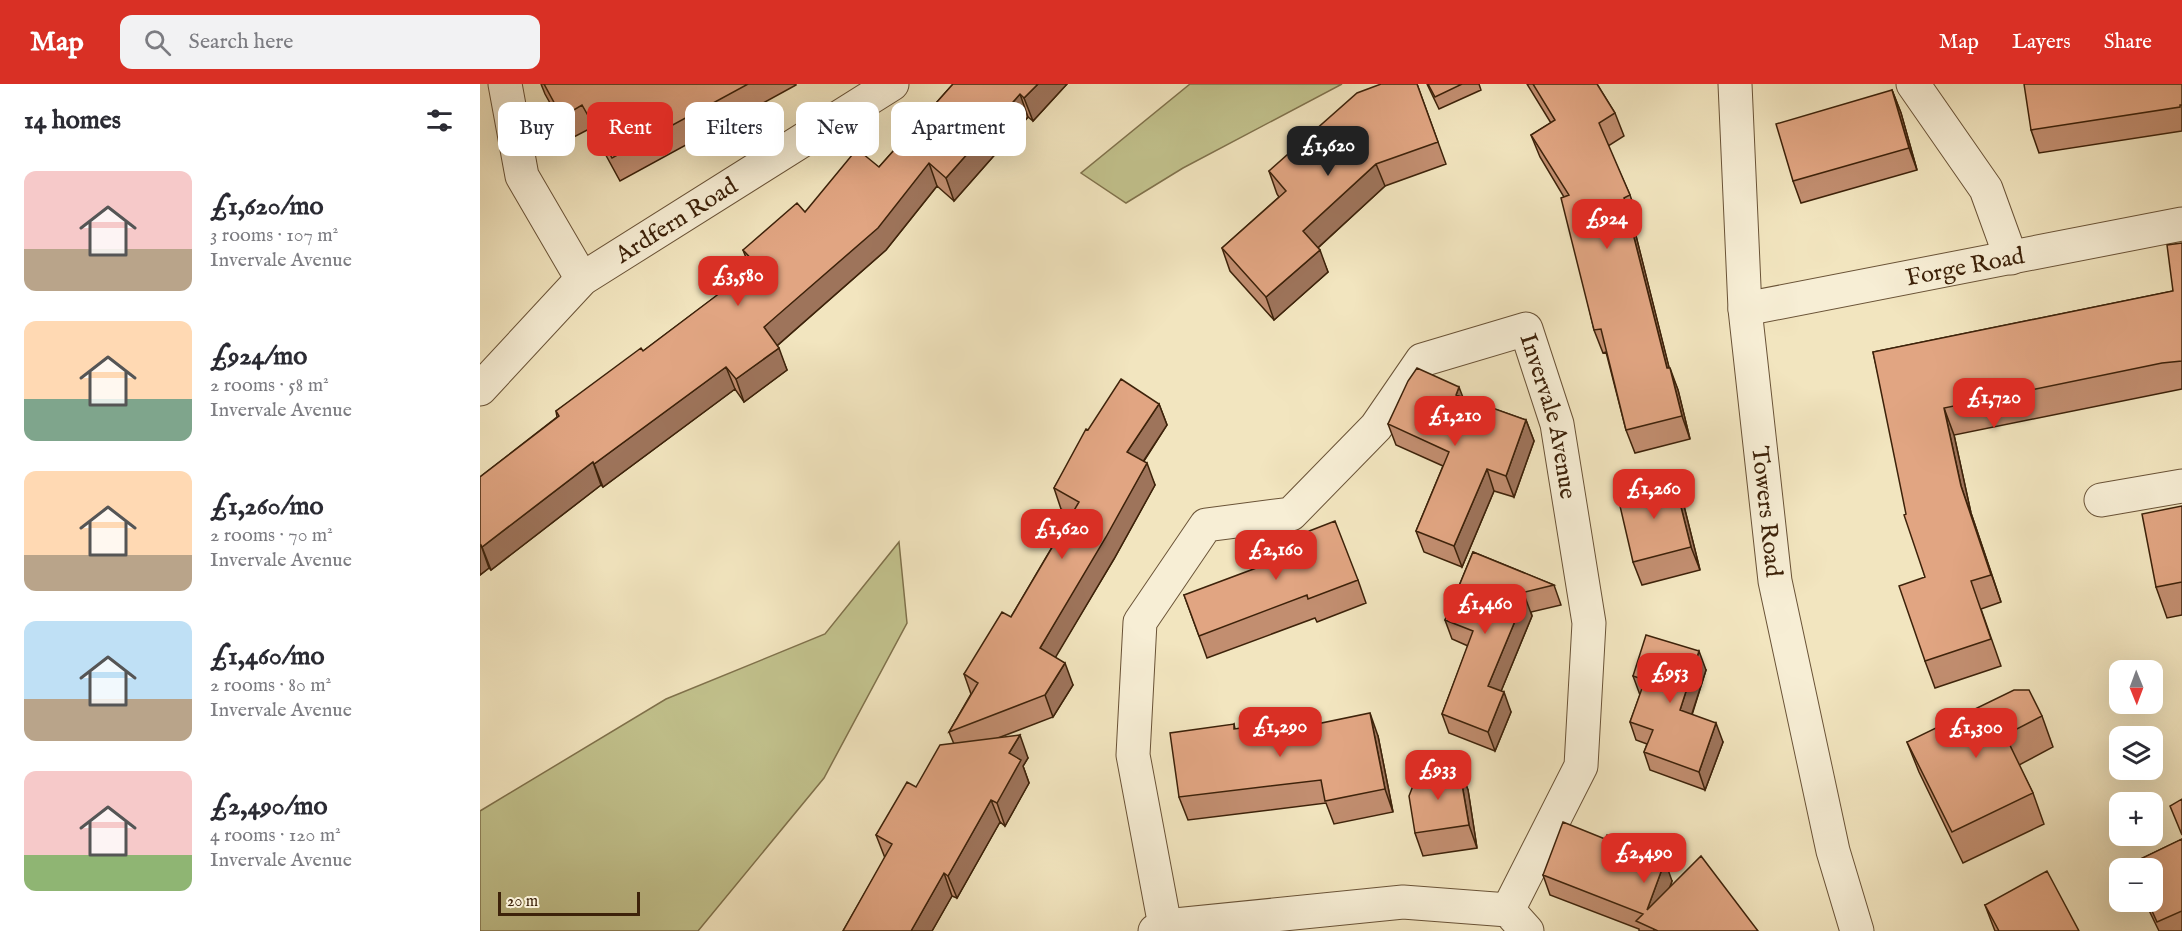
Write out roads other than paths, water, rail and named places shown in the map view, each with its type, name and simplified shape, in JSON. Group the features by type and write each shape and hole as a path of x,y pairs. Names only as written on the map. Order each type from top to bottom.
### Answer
{"street":[{"path":"506,84 522,176 582,279"},
{"name":"Ardfern Road","path":"480,389 582,279 892,84"},
{"name":"Towers Road","path":"1735,84 1745,309 1775,581 1833,851 1857,931"},
{"path":"1913,84 1986,189 2011,258"},
{"name":"Forge Road","path":"1745,309 2182,225"},
{"name":"Invervale Avenue","path":"1160,928 1133,755 1140,622 1206,525 1291,514 1376,427 1422,360 1526,329 1557,424 1589,623 1581,766 1518,921"},
{"path":"2101,500 2182,486"},
{"path":"1160,928 1403,902 1518,921"}]}
